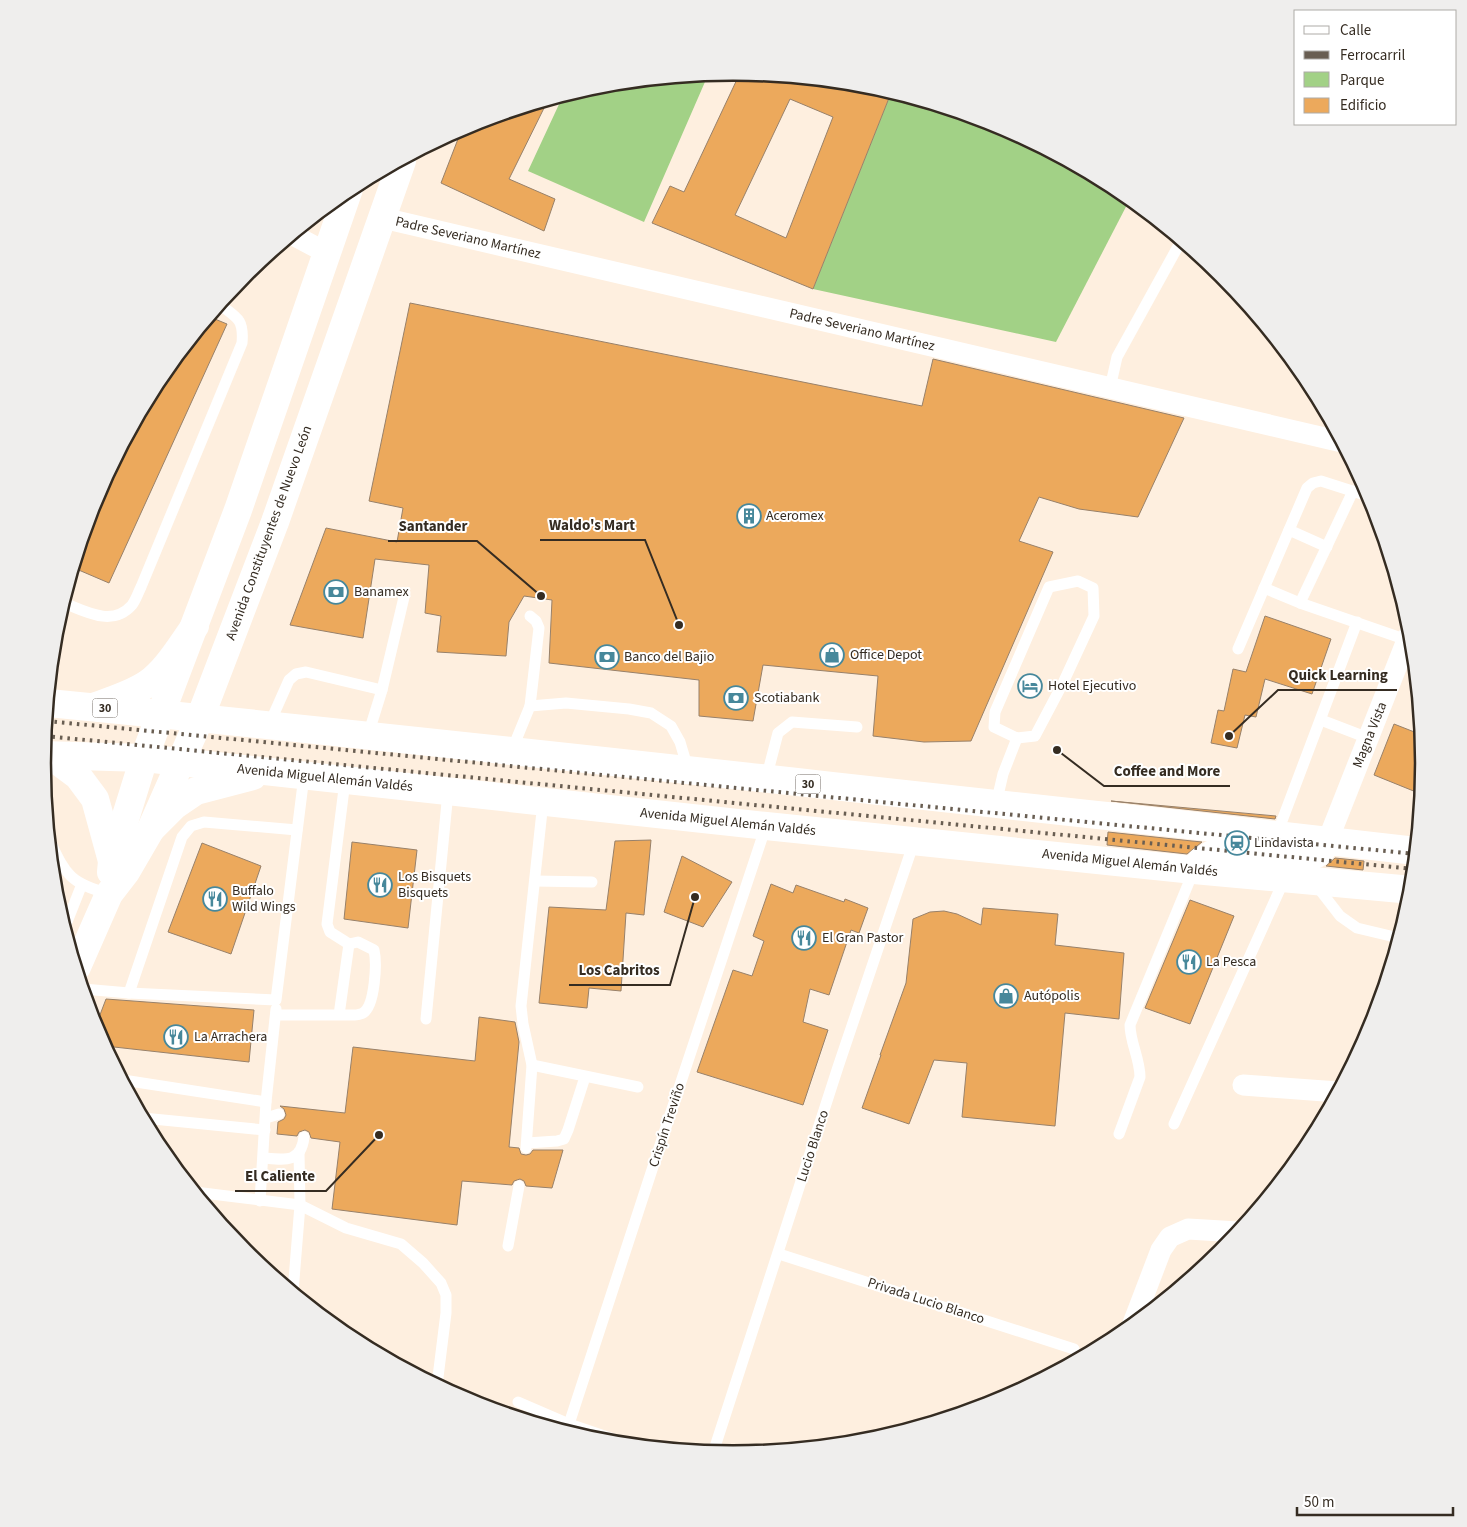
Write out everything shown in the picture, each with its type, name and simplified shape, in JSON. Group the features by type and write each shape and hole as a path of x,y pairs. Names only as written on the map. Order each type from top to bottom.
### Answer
{"main road":[{"name":"Avenida Constituyentes de Nuevo León","path":"80,960 109,894 126,872 151,829 200,718 275,522 399,169"},
{"name":"Avenida Constituyentes de Nuevo León","path":"109,894 112,861 144,758 238,510 345,203"},
{"path":"92,707 118,699 148,683 167,664 195,626"},
{"name":"30","path":"54,704 368,735 1277,834 1410,850"},
{"name":"Avenida Miguel Alemán Valdés","path":"51,755 144,758 766,826 1194,870 1404,889"},
{"path":"51,758 78,776 95,799 112,861"},
{"path":"151,829 174,806 196,791 268,772"},
{"path":"1194,870 1201,861 1212,854 1230,853 1313,857 1322,852 1328,840"},
{"path":"1370,846 1408,863"}],"street":[{"name":"Padre Severiano Martínez","path":"383,218 1333,440"},
{"path":"299,238 327,253"},
{"name":"Magna Vista","path":"1328,840 1405,644"},
{"path":"1243,1085 1331,1091"},
{"path":"1137,1314 1161,1250 1170,1237 1188,1229 1229,1231"}],"lane":[{"path":"1110,388 1117,357 1178,247"},
{"path":"70,605 96,616 119,616 132,604 141,587 242,343 243,329 236,316 226,309"},
{"path":"1238,649 1307,488 1312,483 1321,481 1360,493"},
{"path":"1300,603 1353,490"},
{"path":"1289,530 1326,546"},
{"path":"1078,580 1093,588 1094,616 1063,683 1035,736 1017,738 994,727 995,712 1049,588 1078,580"},
{"path":"1264,588 1300,603 1357,622 1404,634"},
{"path":"368,735 382,690 405,593"},
{"path":"511,752 530,706 539,628 536,621 530,616"},
{"path":"1277,834 1357,622"},
{"path":"268,726 290,680 296,674 306,672 382,690"},
{"path":"530,706 566,703 651,713 671,726 680,742 689,771"},
{"path":"1321,720 1368,738"},
{"path":"766,779 778,733 792,722 856,726"},
{"path":"996,804 1017,738"},
{"path":"260,1201 266,1102 276,1000 304,776"},
{"path":"276,1015 362,1014 371,1000 376,960 374,950 358,942 349,944 330,932 327,924 345,781"},
{"path":"426,1019 448,792"},
{"path":"543,802 521,1006 532,1065 526,1146 564,1139 585,1077"},
{"path":"129,993 182,837 191,826 204,822 297,830"},
{"name":"Crispín Treviño","path":"569,1424 766,826"},
{"name":"Lucio Blanco","path":"715,1445 779,1254 838,1067 914,841"},
{"path":"58,857 70,876 82,884 109,894"},
{"path":"1119,1134 1140,1077 1140,1068 1130,1032 1130,1024 1194,870"},
{"path":"1174,1124 1285,878"},
{"path":"1312,880 1340,916 1357,928 1394,937"},
{"path":"534,881 592,882"},
{"path":"69,917 82,884"},
{"path":"339,1014 349,944"},
{"path":"90,990 276,1000"},
{"path":"532,1065 638,1087"},
{"path":"130,1081 266,1102"},
{"path":"151,1118 266,1124 279,1114"},
{"path":"264,1158 284,1160 292,1158 299,1153 303,1146 304,1137"},
{"path":"294,1284 300,1205 299,1153"},
{"path":"508,1246 519,1186"},
{"path":"204,1193 300,1205 346,1228 401,1244 423,1263 440,1283 446,1295 446,1313 438,1378"},
{"name":"Privada Lucio Blanco","path":"779,1254 1074,1349"},
{"path":"518,1402 586,1430"}],"green space":[{"path":"705,82 644,222 528,171 559,103 600,94 644,87"},
{"path":"889,99 953,117 995,133 1075,173 1127,206 1056,342 813,289"}],"building":[{"path":"736,81 823,87 889,99 813,289 652,223 670,186 684,192","holes":["790,99 833,117 786,238 735,215"]},
{"path":"544,108 509,179 555,199 544,231 441,183 458,140 514,117"},
{"name":"Aceromex","path":"410,303 922,406 933,359 1184,418 1138,517 1079,509 1039,497 1019,541 1053,552 971,741 924,742 873,736 878,676 763,665 753,721 699,716 699,680 549,663 552,600 524,596 509,622 506,656 437,652 441,616 425,613 429,565 375,559 363,638 290,625 326,528 397,542 403,508 369,501"},
{"path":"216,320 227,324 109,583 79,570 103,502 143,422 166,384 192,348"},
{"path":"1265,616 1331,639 1312,694 1265,679 1256,717 1245,715 1237,748 1211,743 1218,710 1224,711 1233,669 1246,672"},
{"path":"1394,724 1415,732 1415,791 1374,775"},
{"path":"1111,801 1276,816 1275,819"},
{"path":"1108,832 1202,842 1187,854 1107,845"},
{"path":"651,840 644,915 626,913 621,991 589,988 587,1008 539,1003 549,907 606,910 615,841"},
{"name":"Los Bisquets Bisquets","path":"352,842 417,850 408,928 344,919"},
{"name":"Buffalo Wild Wings","path":"202,843 261,866 231,954 168,932"},
{"path":"682,856 732,882 703,927 664,912"},
{"path":"1335,858 1364,861 1363,870 1326,866"},
{"path":"771,884 793,893 796,885 844,902 845,899 868,908 859,933 851,930 829,995 810,989 803,1022 828,1030 803,1105 697,1072 733,970 752,976 764,941 753,936"},
{"name":"La Pesca","path":"1190,900 1234,916 1190,1024 1145,1008"},
{"path":"983,908 1058,914 1055,945 1124,953 1119,1019 1065,1013 1055,1126 962,1117 967,1063 934,1060 909,1124 862,1108 906,983 913,919 930,912 944,911 957,914 981,925"},
{"name":"La Arrachera","path":"106,999 254,1010 249,1062 113,1047 100,1016"},
{"path":"479,1017 515,1022 519,1042 509,1147 519,1148 521,1154 526,1155 530,1154 533,1150 563,1150 552,1188 526,1186 524,1181 520,1179 514,1181 512,1185 462,1181 457,1225 332,1209 340,1142 311,1138 309,1132 305,1130 299,1132 297,1136 277,1134 278,1122 284,1119 286,1115 284,1109 280,1106 345,1113 353,1047 475,1061"}],"railway":[{"path":"53,722 1410,853"},
{"path":"52,737 1408,868"}],"place":[{"name":"Aceromex","path":"749,516"},
{"name":"Banamex","path":"336,592"},
{"name":"Santander","path":"541,596"},
{"name":"Waldo's Mart","path":"679,625"},
{"name":"Office Depot","path":"832,655"},
{"name":"Banco del Bajio","path":"607,657"},
{"name":"Hotel Ejecutivo","path":"1030,686"},
{"name":"Scotiabank","path":"736,698"},
{"name":"Quick Learning","path":"1229,736"},
{"name":"Coffee and More","path":"1057,750"},
{"name":"Lindavista","path":"1237,843"},
{"name":"Los Bisquets Bisquets","path":"380,885"},
{"name":"Los Cabritos","path":"695,897"},
{"name":"Buffalo Wild Wings","path":"215,899"},
{"name":"El Gran Pastor","path":"804,938"},
{"name":"La Pesca","path":"1189,962"},
{"name":"Autópolis","path":"1006,996"},
{"name":"La Arrachera","path":"176,1037"},
{"name":"El Caliente","path":"379,1135"}]}
